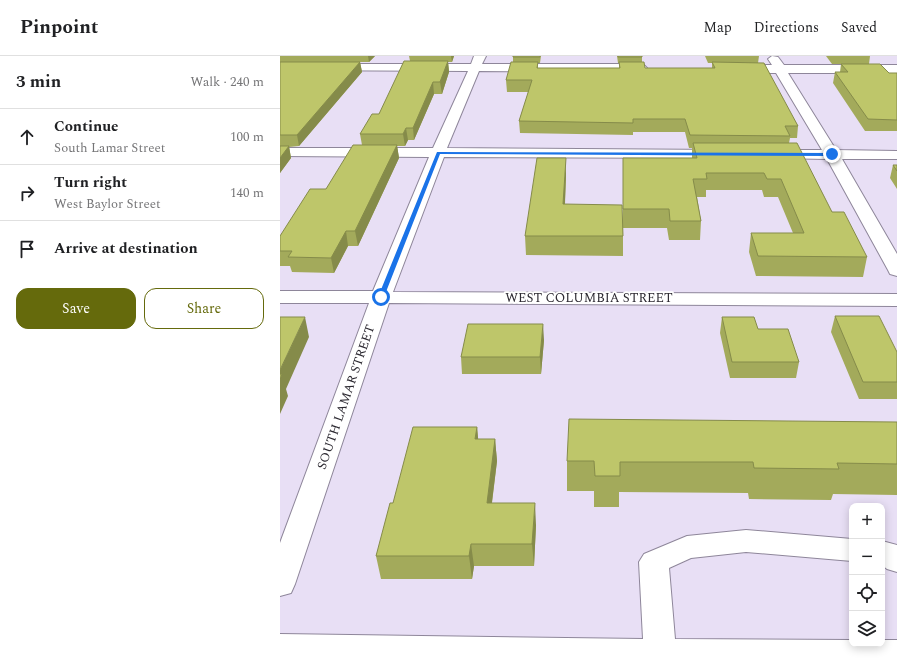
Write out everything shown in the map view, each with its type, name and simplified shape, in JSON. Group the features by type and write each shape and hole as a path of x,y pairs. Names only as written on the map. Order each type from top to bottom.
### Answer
{"street":[{"path":"280,67 478,61 655,68"},
{"name":"SOUTH LAMAR STREET","path":"280,584 381,297 438,153 478,61"},
{"path":"725,68 776,62 897,69"},
{"path":"776,62 832,154 897,270"},
{"path":"280,152 737,154"},
{"path":"761,154 897,155"},
{"name":"WEST COLUMBIA STREET","path":"280,297 897,300"},
{"path":"660,653 654,562 687,547 746,541 849,550"},
{"path":"885,552 897,561"},
{"path":"280,648 660,653 897,654"}],"building":[{"path":"540,56 540,57 513,57"},
{"path":"642,56 642,57 618,57"},
{"path":"404,61 448,61 440,82 433,82 413,128 406,128 403,134 360,134 372,114 379,114"},
{"path":"280,62 360,62 297,135 280,135"},
{"path":"511,62 538,62 537,68 620,68 619,62 644,62 645,68 715,68 712,62 764,63 798,126 785,126 790,136 690,135 685,119 633,119 633,123 519,121 532,80 506,80"},
{"path":"841,64 880,64 889,73 897,73 897,120 868,119 835,72 848,72"},
{"path":"693,143 797,143 832,212 844,212 867,257 758,256 751,233 804,233 781,179 767,179 764,173 706,173 707,179 693,179 701,221 670,221 669,209 623,209 623,158 697,158"},
{"path":"353,145 397,145 355,231 346,231 331,258 288,257 292,251 280,251 280,236 310,189 326,189"},
{"path":"280,146 289,146 280,158"},
{"path":"537,158 566,158 563,204 622,205 623,236 525,236"},
{"path":"893,165 897,165 897,171"},
{"path":"835,316 879,316 897,352 897,382 863,382"},
{"path":"280,317 305,317 280,370"},
{"path":"722,317 754,317 758,329 788,329 799,362 732,362"},
{"path":"468,324 543,324 540,357 461,357"},
{"path":"569,419 897,422 897,464 837,463 839,469 754,468 753,462 620,462 620,476 595,476 594,461 567,461"},
{"path":"413,427 477,427 475,439 495,439 487,503 535,503 532,544 471,544 469,556 376,556 390,503 393,503"}],"route":[{"path":"381,297 438,153 832,154"}]}
